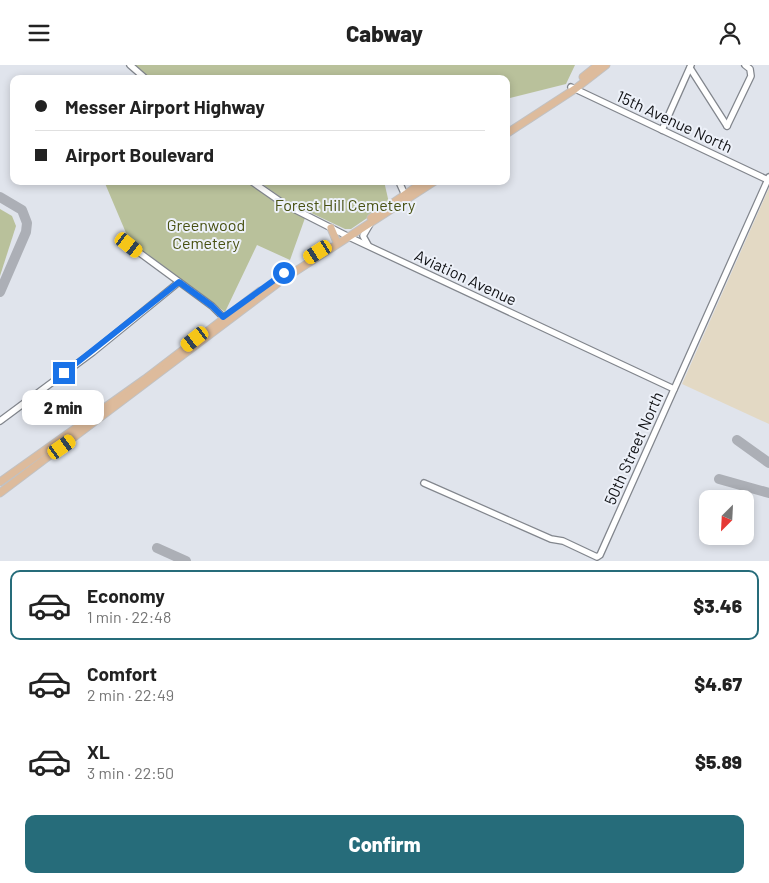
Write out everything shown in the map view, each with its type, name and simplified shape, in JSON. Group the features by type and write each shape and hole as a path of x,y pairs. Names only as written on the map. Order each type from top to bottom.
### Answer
{"main road":[{"path":"510,127 573,88 598,65"},
{"path":"510,131 606,65"},
{"path":"0,482 225,320 420,185"},
{"path":"0,493 284,273 336,240 370,224 428,185"},
{"path":"332,228 336,240"}],"street":[{"path":"130,65 141,75"},
{"path":"690,66 727,126 751,76 750,69 745,65"},
{"path":"662,130 690,66"},
{"name":"15th Avenue North","path":"573,88 768,178"},
{"name":"50th Street North","path":"424,483 551,539 563,541 599,556 768,178"},
{"name":"Aviation Avenue","path":"257,185 284,204 346,236 674,389"},
{"path":"400,185 405,195"},
{"path":"370,224 363,236 368,245 374,249"},
{"path":"129,245 212,306 225,320"},
{"path":"0,421 93,352 179,282"}],"shaded area":[{"path":"769,188 769,424 682,384"}],"green space":[{"path":"133,65 575,65 566,84 510,98 510,75 145,75"},
{"name":"Greenwood Cemetery","path":"106,185 253,185 282,206 305,218 290,260 257,245 225,312 129,240"},
{"name":"Forest Hill Cemetery","path":"264,185 385,185 389,203 351,229 345,229 286,201"},
{"path":"0,209 12,216 16,226 0,276"}],"taxiway":[{"path":"0,197 22,210 27,223 26,232 0,292"},
{"path":"737,440 769,463"},
{"path":"719,479 769,493"},
{"path":"157,548 186,561"}],"route":[{"path":"64,373 93,352 179,282 212,306 223,317 284,273"}]}
